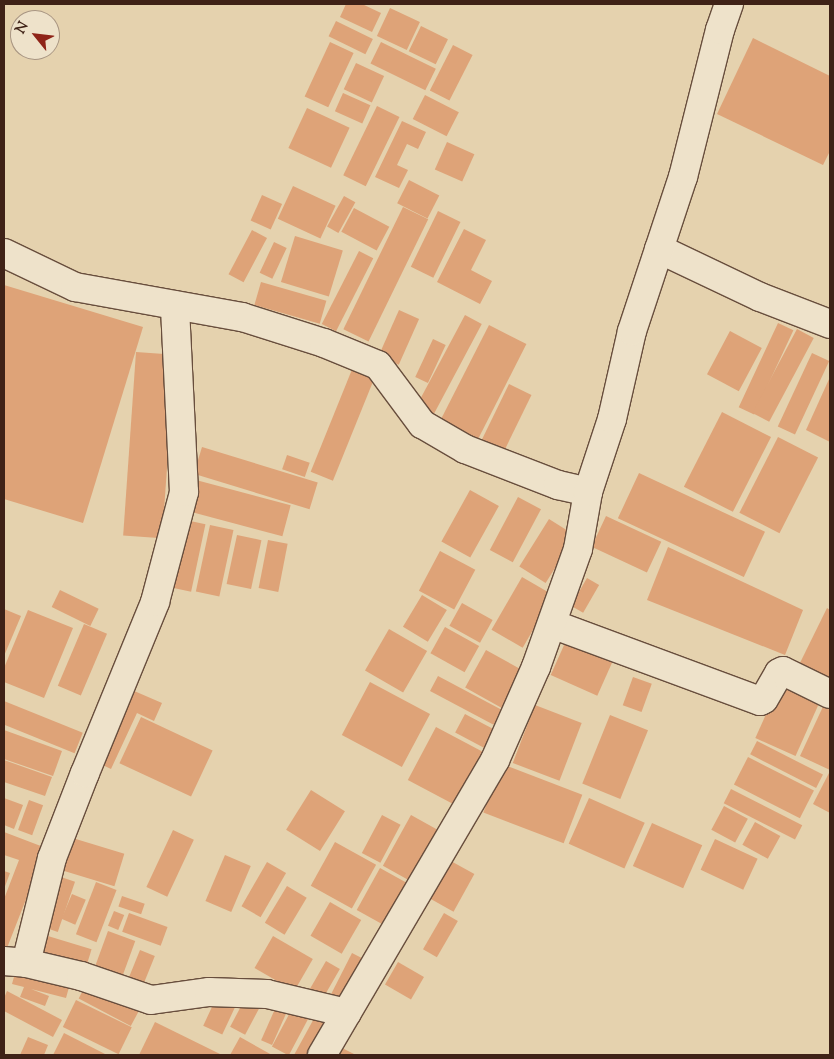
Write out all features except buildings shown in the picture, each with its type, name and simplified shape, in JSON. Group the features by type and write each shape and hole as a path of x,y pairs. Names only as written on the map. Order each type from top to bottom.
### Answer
{"street":[{"path":"322,1055 495,760 552,624 578,549 588,492 612,419 632,331 683,177 720,30 729,4"},
{"path":"659,249 760,297 830,324"},
{"path":"4,253 75,287 242,317 324,343 378,365 422,424 465,449 558,485 588,492"},
{"path":"175,305 184,492 155,602 85,773 15,962 82,976 150,1000 209,992 267,994 347,1013"},
{"path":"552,624 760,701 764,699 779,673 783,671 830,694"}]}
